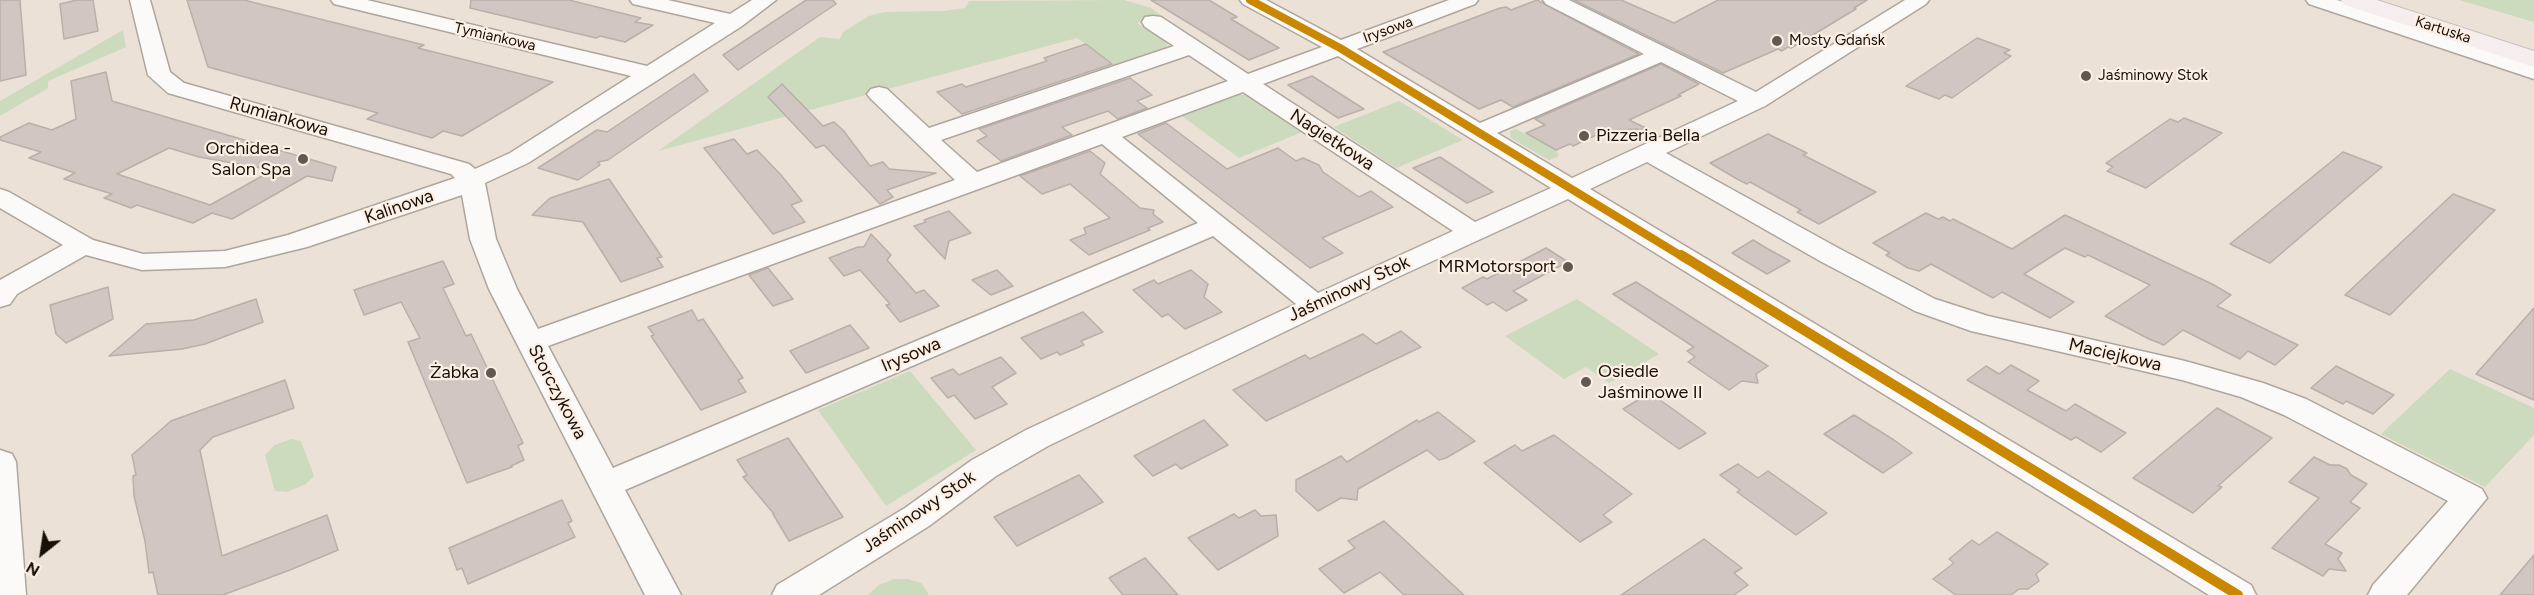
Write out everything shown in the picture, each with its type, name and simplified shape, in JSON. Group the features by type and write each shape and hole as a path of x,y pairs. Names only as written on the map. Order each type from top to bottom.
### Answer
{"main road":[{"name":"Kartuska","path":"2353,0 2534,59"},
{"name":"Kartuska","path":"2387,0 2534,46"}],"street":[{"name":"Rumiankowa","path":"140,0 159,75 176,88 460,169 472,181"},
{"name":"Tymiankowa","path":"341,0 650,74"},
{"path":"640,0 734,21"},
{"name":"Kalinowa","path":"0,197 83,246 142,262 225,259 297,242 472,181 519,158 766,0"},
{"path":"1250,0 1340,48 2238,595"},
{"name":"Irysowa","path":"530,342 971,181 1105,135 1468,0"},
{"path":"1553,0 1757,101"},
{"name":"Jaśminowy Stok","path":"790,595 916,517 984,468 1036,438 1315,304 1757,101 1919,0"},
{"path":"2316,0 2534,72"},
{"name":"Nagietkowa","path":"1153,22 1472,232"},
{"path":"926,137 1191,47"},
{"path":"1478,132 1662,54"},
{"path":"879,94 971,181"},
{"path":"1105,135 1315,304"},
{"name":"Maciejkowa","path":"1647,152 1925,305 1981,324 2185,371 2261,393 2295,407 2470,498 2386,595"},
{"name":"Storczykowa","path":"472,181 483,239 503,289 663,595"},
{"name":"Irysowa","path":"605,484 1217,225"},
{"path":"0,298 6,288 46,264 83,246"},
{"path":"0,462 8,595"}],"green space":[{"path":"1124,0 1151,8 1161,15 1137,23 1168,43 1166,47 1113,65 1077,38 658,151 820,37 840,39 843,32 869,16 885,12 944,11 965,8 969,1"},
{"path":"2459,0 2534,0 2534,22"},
{"path":"123,30 126,47 48,81 48,88 0,116 0,101"},
{"path":"1239,95 1248,95 1302,132 1239,158 1182,116"},
{"path":"1399,101 1463,140 1396,168 1334,127"},
{"path":"1516,129 1556,150 1559,156 1549,160 1511,138 1510,131"},
{"path":"1577,299 1659,354 1609,383 1586,367 1564,379 1505,336"},
{"path":"2450,369 2534,408 2534,435 2485,487 2381,434"},
{"path":"910,371 976,450 886,506 818,410"},
{"path":"291,439 301,441 314,476 306,484 287,492 275,491 265,455 275,445"},
{"path":"894,579 908,579 921,583 929,595 868,595 879,585"}],"building":[{"path":"0,0 20,0 26,75 0,81"},
{"path":"77,0 93,0 98,31 64,39 60,4"},
{"path":"187,0 244,0 424,45 418,48 553,82 462,136 443,131 432,138 367,119 378,113 208,67"},
{"path":"471,0 569,0 641,18 635,22 653,25 625,42 600,36 596,38 470,8"},
{"path":"806,0 833,0 836,4 738,70 723,55"},
{"path":"1151,0 1209,0 1237,17 1231,19 1279,48 1249,60"},
{"path":"1537,0 1639,54 1513,107 1501,100 1479,109 1383,52 1500,8 1506,7 1511,10"},
{"path":"1574,0 1621,0 1674,23 1718,0 1867,0 1791,48 1788,47 1782,51 1778,49 1723,73"},
{"path":"1977,38 2010,50 2004,53 2011,56 1952,98 1945,95 1939,99 1906,86"},
{"path":"1086,44 1112,64 962,114 937,92 962,84 966,87 1047,61 1044,58"},
{"path":"1661,64 1699,84 1678,95 1681,96 1629,120 1648,129 1607,130 1573,146 1570,144 1556,150 1526,133 1545,125 1535,119"},
{"path":"106,72 112,101 336,167 332,181 307,176 232,219 212,213 193,223 137,205 131,208 104,198 112,194 64,179 75,173 29,158 41,152 0,140 0,137 29,123 52,130 76,119 71,81","holes":["169,148 199,157 273,170 210,205 117,174"]},
{"path":"694,74 708,91 608,160 598,162 600,165 578,180 538,168 597,130 607,132"},
{"path":"1312,76 1364,109 1338,118 1288,85"},
{"path":"1130,78 1152,95 1137,101 1147,108 1118,119 1108,111 1062,127 1072,135 1001,161 977,141 987,136 979,129"},
{"path":"782,84 823,126 834,122 843,130 870,166 883,162 889,169 936,173 887,190 893,197 880,204 824,145 816,148 768,97"},
{"path":"2184,118 2222,133 2146,188 2107,171 2113,167 2106,163 2170,119 2178,122"},
{"path":"1166,123 1227,169 1278,148 1296,161 1303,158 1319,165 1323,172 1359,197 1371,191 1393,207 1322,238 1343,253 1310,268 1138,134"},
{"path":"1768,134 1807,153 1803,155 1876,192 1819,224 1797,212 1801,210 1750,182 1747,184 1737,179 1710,163"},
{"path":"734,139 747,154 757,150 781,175 802,201 791,205 805,222 773,234 704,148"},
{"path":"1090,151 1105,163 1100,174 1140,208 1154,210 1153,214 1163,222 1148,228 1150,230 1089,255 1070,240 1086,234 1084,228 1110,218 1070,184 1042,194 1020,176"},
{"path":"2343,152 2382,167 2270,263 2230,244"},
{"path":"1440,157 1493,192 1467,203 1413,168"},
{"path":"609,179 662,257 657,258 663,267 621,282 583,222 532,215 550,198"},
{"path":"2453,194 2495,210 2390,315 2345,295"},
{"path":"949,211 971,233 949,241 945,259 914,226"},
{"path":"1926,213 1938,219 1943,217 1950,221 1953,219 2012,249 2065,215 2212,284 2231,295 2217,306 2298,345 2275,365 2248,351 2240,359 2183,330 2164,345 2149,339 2105,316 2150,285 2088,255 2085,257 2065,248 2024,274 2074,302 2050,318 2002,292 1993,298 1931,264 1919,271 1908,268 1886,255 1890,253 1873,243"},
{"path":"871,234 891,255 887,260 916,293 924,290 939,306 900,322 886,305 890,304 860,270 844,276 829,258 864,247"},
{"path":"1753,240 1790,261 1767,274 1732,253"},
{"path":"1546,248 1568,262 1513,291 1527,300 1506,311 1493,302 1487,305 1462,288 1483,277 1487,279"},
{"path":"443,261 454,284 443,288 466,336 471,334 523,443 518,446 524,460 512,467 467,483 408,342 420,338 401,302 364,315 354,290"},
{"path":"768,268 793,299 773,306 749,275"},
{"path":"997,270 1013,286 991,295 972,280"},
{"path":"1191,270 1208,284 1204,297 1222,312 1185,329 1168,314 1162,317 1133,290 1154,280 1158,284"},
{"path":"1636,282 1768,366 1756,374 1758,383 1742,381 1729,390 1688,362 1695,357 1687,351 1694,347 1613,294"},
{"path":"108,287 113,319 66,343 56,334 50,305"},
{"path":"256,299 263,322 205,344 182,349 109,356 146,324 194,320"},
{"path":"2534,308 2534,400 2476,374"},
{"path":"692,310 698,321 703,319 743,378 738,380 746,392 701,410 651,336 654,335 648,327"},
{"path":"1083,312 1103,332 1081,341 1084,345 1060,355 1057,352 1041,359 1021,338"},
{"path":"850,325 869,348 806,373 790,351"},
{"path":"1401,331 1421,347 1266,421 1233,390 1305,355 1310,359 1363,334 1376,344"},
{"path":"1001,357 1016,373 992,387 1007,404 975,419 954,395 948,398 931,378 953,369 959,375"},
{"path":"2011,365 2039,381 2027,390 2066,411 2075,404 2126,433 2101,452 2076,437 2071,440 1967,380 1986,366 1999,374"},
{"path":"2336,366 2394,395 2373,414 2346,401 2343,404 2311,388"},
{"path":"285,380 294,408 213,437 200,450 222,556 327,515 338,550 223,595 158,595 153,572 149,573 145,541 134,496 133,476 136,475 132,455 171,421"},
{"path":"1650,393 1706,433 1679,449 1623,409"},
{"path":"2217,408 2272,438 2218,486 2222,487 2193,513 2133,478"},
{"path":"1438,412 1475,441 1439,460 1427,450 1358,489 1357,500 1341,498 1318,511 1296,491 1296,480 1341,456 1347,462 1417,420 1419,422"},
{"path":"1854,415 1912,453 1883,473 1824,434"},
{"path":"1204,420 1228,445 1181,469 1176,464 1153,476 1134,456"},
{"path":"1554,435 1632,494 1603,515 1612,522 1580,542 1484,463 1515,445 1522,451"},
{"path":"788,438 843,517 789,541 774,514 743,477 747,475 737,460"},
{"path":"2314,457 2330,465 2339,465 2347,469 2351,475 2367,484 2350,502 2360,508 2325,544 2342,553 2338,559 2346,571 2329,569 2323,576 2272,548 2319,498 2289,482"},
{"path":"1738,464 1758,478 1768,471 1827,513 1796,535 1737,492 1740,490 1720,475"},
{"path":"1079,475 1103,502 1017,546 994,517"},
{"path":"562,500 572,521 568,523 575,537 468,584 462,568 457,570 449,548"},
{"path":"1255,510 1261,516 1276,515 1278,536 1218,570 1188,538 1234,514 1239,518"},
{"path":"1384,521 1464,595 1404,595 1380,572 1344,593 1319,569 1355,548 1348,541"},
{"path":"1997,532 2048,564 2036,574 2039,581 2028,589 2019,589 2011,595 1956,595 1933,579 1954,563 1949,559 1972,540 1979,545"},
{"path":"1704,539 1742,568 1734,573 1748,585 1734,595 1621,595"},
{"path":"2534,555 2534,595 2500,595"},
{"path":"1145,558 1178,595 1123,595 1109,578"}],"transit line":[{"path":"1250,0 1340,48 2238,595"}],"place":[{"name":"Mosty Gdańsk","path":"1777,41"},
{"name":"Jaśminowy Stok","path":"2086,76"},
{"name":"Pizzeria Bella","path":"1584,136"},
{"name":"Orchidea - Salon Spa","path":"303,159"},
{"name":"MRMotorsport","path":"1568,267"},
{"name":"Żabka","path":"491,373"},
{"name":"Osiedle Jaśminowe II","path":"1586,382"}]}
